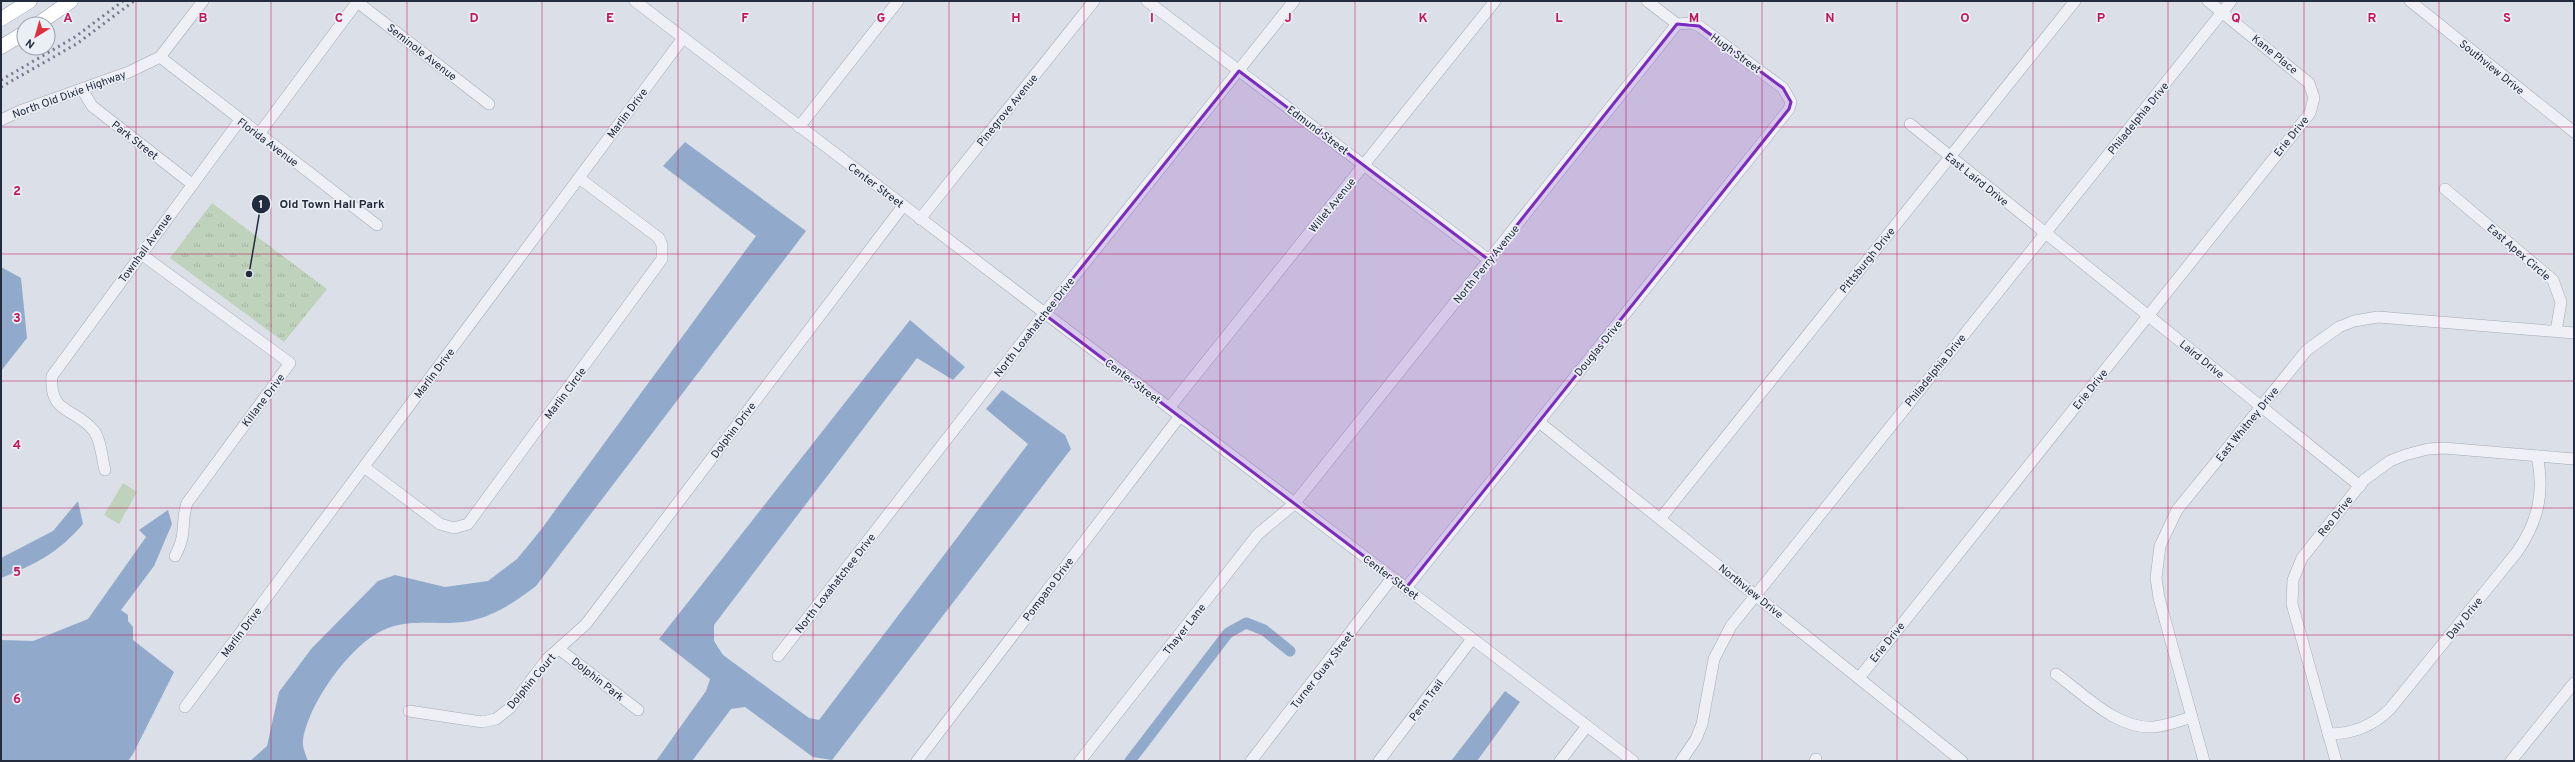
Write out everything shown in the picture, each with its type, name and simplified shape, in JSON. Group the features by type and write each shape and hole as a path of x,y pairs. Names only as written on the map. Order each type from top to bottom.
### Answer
{"main road":[{"path":"1,19 30,1"},
{"path":"49,16 71,1"},
{"path":"1,47 16,38"}],"street":[{"name":"North Old Dixie Highway","path":"1,120 20,111 83,91 160,57 203,1"},
{"path":"259,134 357,1"},
{"name":"Seminole Avenue","path":"357,1 489,104"},
{"name":"Center Street","path":"635,1 1044,314 1633,761"},
{"path":"799,127 898,1"},
{"name":"Pinegrove Avenue","path":"920,219 1094,1"},
{"name":"Edmund Street","path":"1147,1 1489,260"},
{"name":"North Loxahatchee Drive","path":"778,656 1044,314 1294,1"},
{"name":"Willet Avenue","path":"1169,408 1494,1"},
{"path":"1647,1 1677,24"},
{"name":"Pittsburgh Drive","path":"1660,518 2075,1"},
{"name":"Kane Place","path":"2208,1 2304,78 2313,90 2314,98"},
{"name":"Philadelphia Drive","path":"1681,761 1696,739 1702,724 1715,656 1730,626 2231,1"},
{"name":"Southview Drive","path":"2410,1 2574,132"},
{"name":"Hugh Street","path":"1677,24 1692,23 1699,26 1783,88 1790,102 1790,108"},
{"name":"North Perry Avenue","path":"1294,504 1677,24"},
{"name":"Marlin Drive","path":"185,707 682,38"},
{"name":"Florida Avenue","path":"160,57 378,225"},
{"name":"Park Street","path":"83,91 92,106 192,184"},
{"name":"Erie Drive","path":"1859,678 2310,112 2314,98"},
{"name":"Douglas Drive","path":"1406,588 1790,108"},
{"name":"Townhall Avenue","path":"105,470 96,433 86,423 56,403 51,391 52,376 240,120"},
{"name":"East Laird Drive","path":"1910,124 2045,233"},
{"name":"Marlin Circle","path":"364,467 440,524 454,528 468,524 662,259 663,252 659,238 579,178"},
{"name":"East Apex Circle","path":"2445,189 2553,280 2561,302 2556,331"},
{"name":"Dolphin Drive","path":"559,648 586,624 903,206"},
{"name":"Laird Drive","path":"2045,233 2360,486"},
{"name":"Killane Drive","path":"141,254 290,363 187,503 183,515 185,522 183,542 174,556"},
{"name":"East Whitney Drive","path":"2204,761 2159,598 2156,578 2160,546 2177,510 2312,344 2339,327 2362,319 2386,317 2574,333"},
{"name":"Pompano Drive","path":"917,761 1180,416"},
{"name":"Northview Drive","path":"1539,422 1962,761"},
{"name":"Reo Drive","path":"2336,761 2294,612 2292,588 2295,572 2302,558 2360,486 2390,461 2420,450 2444,448 2574,460"},
{"name":"Daly Drive","path":"2328,734 2345,733 2362,729 2384,715 2517,552 2530,532 2540,501 2541,480 2537,456"},
{"name":"Thayer Lane","path":"1080,761 1258,534 1294,504"},
{"name":"Turner Quay Street","path":"1251,761 1392,578"},
{"name":"Penn Trail","path":"1379,761 1472,639"},
{"name":"Dolphin Park","path":"559,648 638,710"},
{"name":"Dolphin Court","path":"409,712 482,722 496,719 510,708 546,659 559,648"},
{"path":"2056,674 2113,717 2128,723 2151,727 2192,717"},
{"path":"2511,761 2574,683"},
{"path":"1560,761 1587,726"}],"highlighted area":[{"path":"1677,24 1699,26 1783,88 1791,102 1789,109 1406,588 1044,314 1239,71 1489,260"}],"green space":[{"path":"212,203 327,289 284,342 170,258"},
{"path":"123,483 137,492 119,524 104,515"}],"water":[{"path":"685,142 806,231 536,586 497,612 470,621 450,623 410,623 391,627 377,633 362,644 348,658 323,691 307,726 303,741 308,761 250,761 267,746 279,692 312,648 378,581 395,575 445,587 488,581 517,559 540,531 756,236 663,166"},
{"path":"1,267 21,278 27,338 1,371"},
{"path":"910,320 965,367 953,380 917,358 714,625 714,641 723,655 809,718 819,720 1028,444 986,409 1002,390 1065,435 1071,449 832,760 813,757 745,707 731,709 692,761 656,761 706,691 710,679 659,639"},
{"path":"78,501 83,524 65,543 46,557 1,578 1,558 53,531"},
{"path":"168,510 172,524 154,566 121,610 128,615 128,621 133,627 133,640 174,672 133,754 128,761 1,761 1,640 33,641 88,619 146,537 139,530"},
{"path":"1505,691 1520,702 1477,761 1451,761"}],"waterway":[{"path":"1130,761 1228,633 1246,623 1264,630 1290,651"}],"railway":[{"path":"1,80 75,37 123,1"},
{"path":"1,87 78,43 134,1"}],"place":[{"name":"Old Town Hall Park","path":"249,274"}]}
